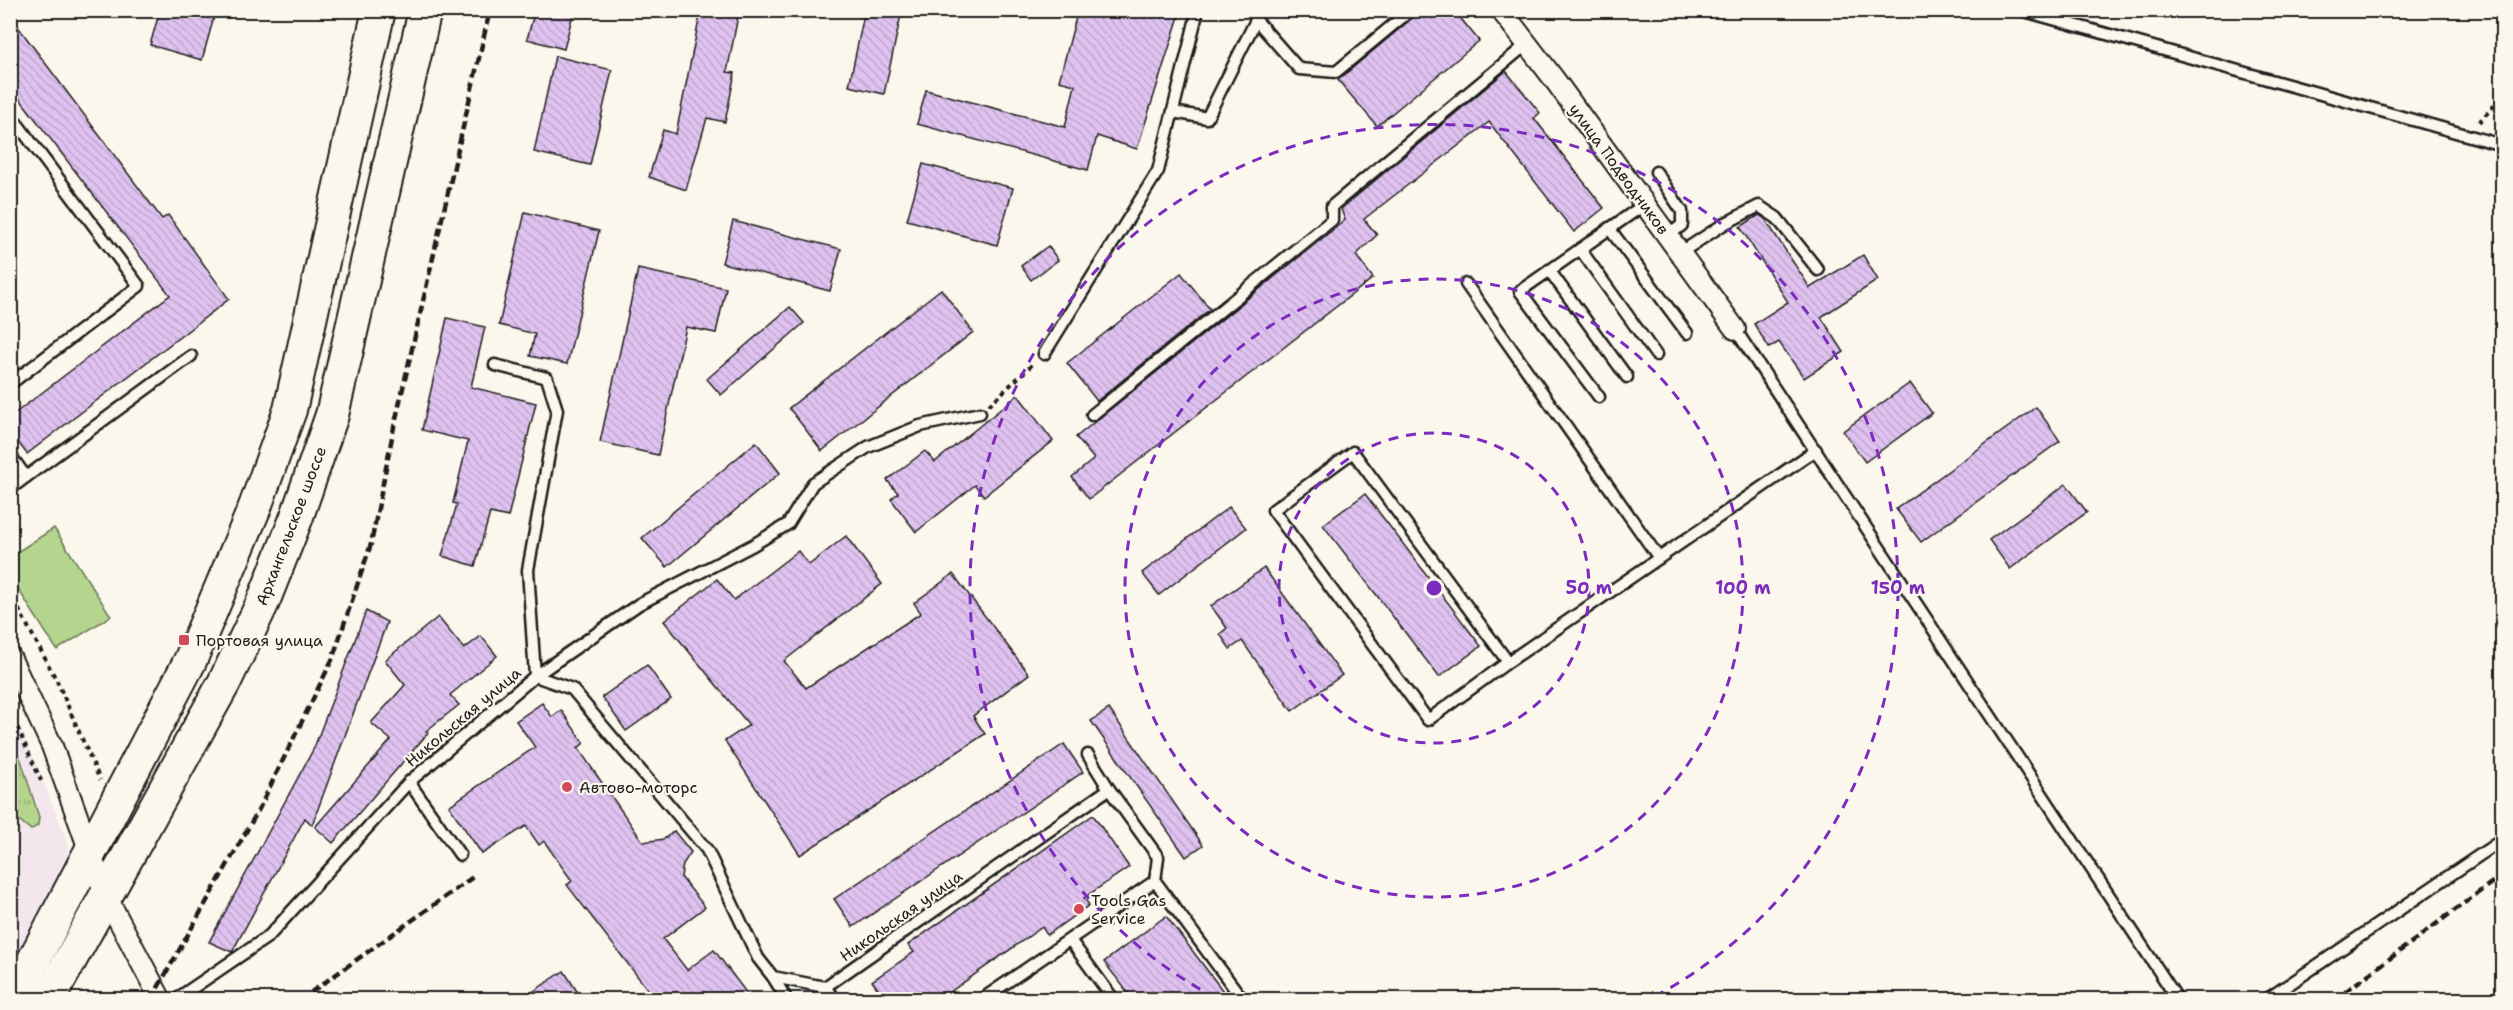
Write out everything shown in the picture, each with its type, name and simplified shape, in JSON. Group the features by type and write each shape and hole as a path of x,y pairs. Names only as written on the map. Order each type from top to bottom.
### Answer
{"main road":[{"path":"13,999 190,661 255,507 290,410 379,10"},
{"name":"Архангельское шоссе","path":"48,999 224,683 263,602 296,519 332,415 425,10"}],"street":[{"name":"улица Подводников","path":"1501,10 1735,329"},
{"path":"10,657 52,746 105,894 161,999"}],"lane":[{"path":"1044,354 1158,171 1198,10"},
{"path":"1173,112 1207,118 1255,15 1299,69 1336,72 1411,10"},
{"path":"2020,10 2502,145"},
{"path":"1092,415 1332,220 1332,206 1527,44"},
{"path":"10,114 139,286 10,384"},
{"path":"1656,172 1682,211 1682,225 1668,236"},
{"path":"1599,398 1520,291 1645,204"},
{"path":"1680,253 1724,224 1758,206 1777,218 1818,270"},
{"path":"1609,228 1687,333"},
{"path":"1580,249 1656,355"},
{"path":"1549,270 1627,377"},
{"path":"1466,284 1659,558"},
{"path":"1735,329 2178,999"},
{"path":"10,489 191,356"},
{"path":"495,365 547,378 557,410 528,570 535,676"},
{"path":"535,676 639,604 753,545 788,524 813,483 868,447 920,426 980,413"},
{"path":"1508,662 1353,452 1273,510 1428,720 1508,662 1816,450"},
{"path":"10,455 26,477"},
{"name":"Никольская улица","path":"175,999 269,936 409,782 535,676 572,689 707,850 758,958 787,999"},
{"path":"1088,755 1108,789 1158,857 1155,881 1243,999"},
{"path":"409,782 460,855"},
{"name":"Никольская улица","path":"825,987 1108,789"},
{"path":"2266,999 2502,840"},
{"path":"981,999 1155,881"},
{"path":"1070,940 1114,999"},
{"path":"773,977 825,987 835,999"}],"path":[{"path":"2468,134 2502,97"},
{"path":"980,413 1044,354"},
{"path":"10,593 57,681 104,789"},
{"path":"10,711 44,788"}],"shaded area":[{"path":"10,703 66,837 69,861 60,883 11,969"}],"green space":[{"path":"54,528 111,616 57,650 11,578 11,556"},
{"path":"10,739 21,760 39,817 38,825 31,830 19,820 11,823"}],"building":[{"path":"160,10 192,10 214,17 202,60 150,45"},
{"path":"535,10 574,10 564,49 527,39"},
{"path":"701,10 738,16 727,72 735,73 725,122 707,118 686,190 649,177 663,130 676,134"},
{"path":"865,10 902,10 884,94 849,86"},
{"path":"1078,10 1181,10 1137,149 1097,136 1088,170 917,124 926,90 1065,127 1075,85 1059,81"},
{"path":"1422,10 1454,10 1479,41 1377,126 1338,80"},
{"path":"10,16 162,219 168,215 229,299 27,454 10,432 10,417 170,295 10,86"},
{"path":"555,56 612,70 590,165 534,152"},
{"path":"1506,71 1540,113 1534,118 1604,208 1574,232 1489,122 1364,219 1377,235 1356,255 1373,278 1089,499 1072,477 1094,459 1076,437 1345,220 1341,209"},
{"path":"923,164 1013,188 997,245 907,220"},
{"path":"525,212 599,231 567,364 530,356 535,334 499,325"},
{"path":"1759,215 1765,219 1810,288 1863,255 1878,280 1821,317 1844,352 1804,378 1779,342 1769,348 1754,324 1788,302 1740,227"},
{"path":"733,221 841,249 830,291 722,263"},
{"path":"1048,246 1058,260 1031,280 1021,266"},
{"path":"638,269 726,288 716,333 686,327 658,455 600,442"},
{"path":"1181,273 1210,309 1097,401 1067,363"},
{"path":"941,289 973,332 822,451 789,408"},
{"path":"790,307 804,323 721,395 707,379"},
{"path":"447,318 485,327 471,387 536,403 508,517 490,513 475,566 442,556 457,504 453,503 468,441 422,430"},
{"path":"1910,383 1932,413 1865,462 1843,431"},
{"path":"1018,395 1053,441 984,496 975,485 916,532 891,499 898,493 887,480 925,451 935,462"},
{"path":"2036,407 2060,441 1921,542 1896,509"},
{"path":"756,442 780,473 667,567 642,538"},
{"path":"2066,484 2087,512 2010,569 1989,540"},
{"path":"1365,494 1481,646 1439,677 1323,525"},
{"path":"1229,507 1246,528 1159,595 1142,573"},
{"path":"846,536 882,584 784,661 806,688 921,613 914,603 953,574 1029,674 973,716 985,734 800,855 725,741 749,725 664,621 717,579 734,600 798,551 809,565"},
{"path":"1264,568 1342,675 1292,711 1242,641 1230,649 1220,634 1227,628 1211,606"},
{"path":"366,611 387,622 312,825 305,818 232,952 209,942 314,748"},
{"path":"438,617 464,649 481,636 497,656 450,695 459,705 426,731 428,733 333,843 315,827 391,740 371,723 405,685 385,660"},
{"path":"647,665 671,699 626,731 602,697"},
{"path":"542,703 552,717 561,710 584,743 578,748 643,842 664,839 674,831 691,852 683,864 681,877 705,907 663,939 687,970 714,950 751,999 655,999 567,885 572,881 544,841 539,845 526,826 482,854 449,806 535,747 516,721"},
{"path":"1109,709 1203,845 1186,857 1091,721"},
{"path":"1064,744 1083,772 853,927 834,899"},
{"path":"1093,815 1129,867 1084,898 1089,905 1047,935 1042,927 940,999 885,999 872,981 914,952 908,945"},
{"path":"1166,916 1229,999 1133,999 1104,962"},
{"path":"564,971 582,999 522,999"}],"railway":[{"path":"151,1000 259,809 332,660 371,544 394,427 490,10"},
{"path":"2334,1000 2502,875"},
{"path":"300,1000 473,877"}],"place":[{"name":"Портовая улица","path":"184,640"},
{"name":"Автово-моторс","path":"567,787"},
{"name":"Tools Gas Service","path":"1079,909"}]}
